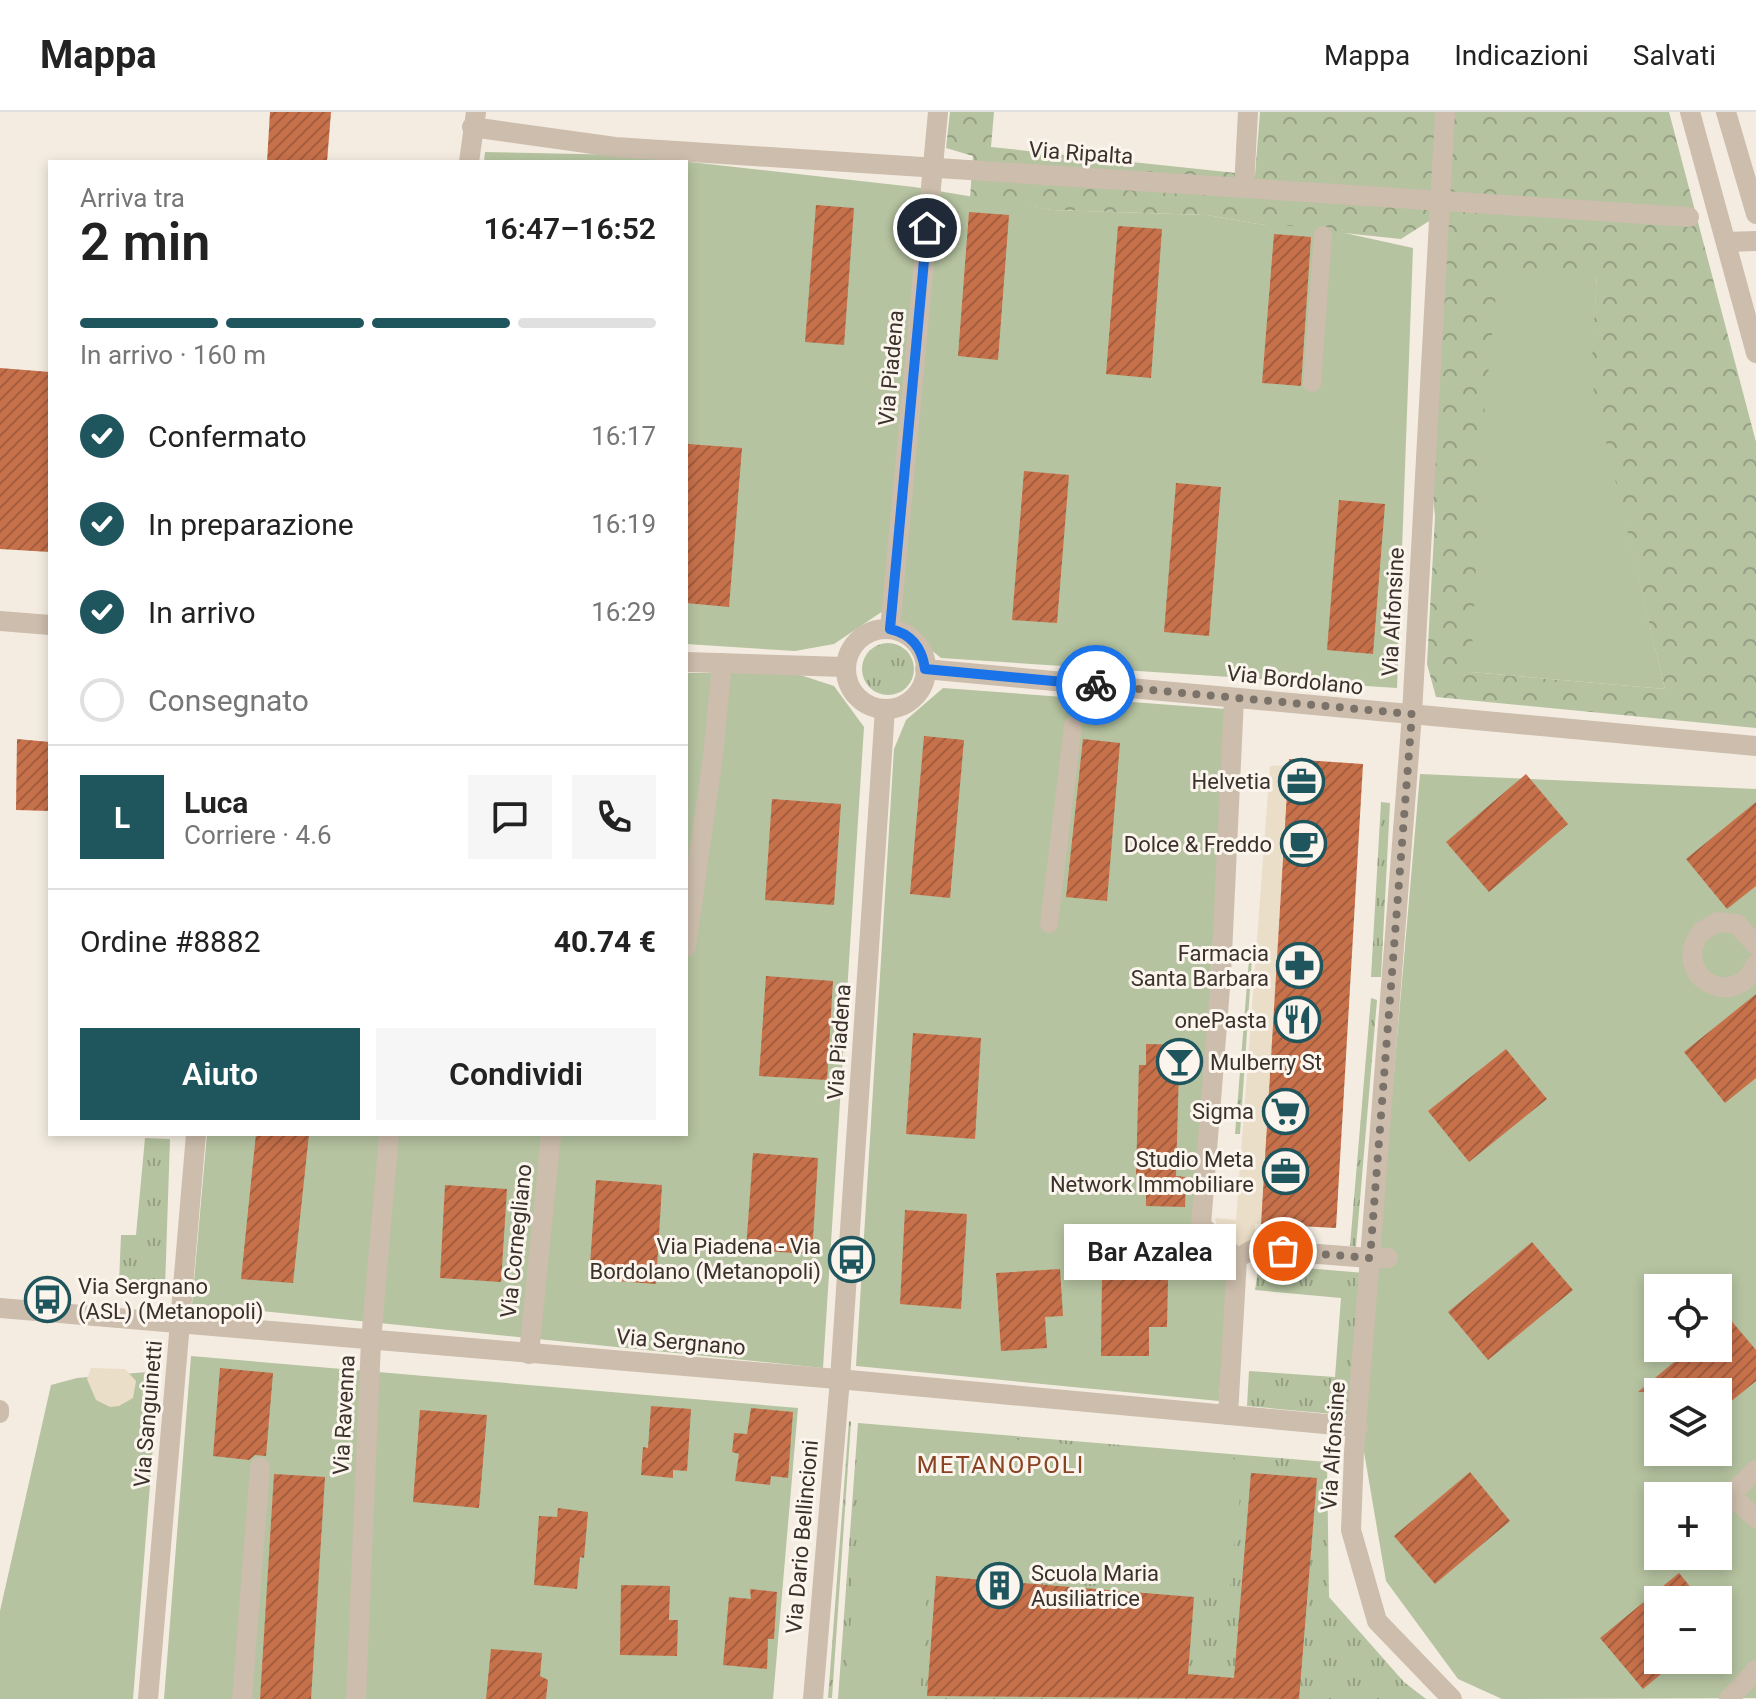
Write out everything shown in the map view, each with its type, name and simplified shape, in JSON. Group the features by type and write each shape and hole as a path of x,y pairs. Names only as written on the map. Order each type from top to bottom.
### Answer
{"street":[{"name":"Via Piadena","path":"890,629 938,112"},
{"path":"1244,188 1248,112"},
{"name":"Via Alfonsine","path":"1445,112 1379,1258 1354,1452 1351,1530 1377,1621 1452,1699"},
{"path":"1690,112 1756,353"},
{"path":"1719,214 1756,214 1726,112"},
{"name":"Via Ripalta","path":"474,120 614,154 933,167 1689,217"},
{"path":"469,160 474,120"},
{"path":"1312,383 1323,235"},
{"path":"1726,242 1756,241"},
{"path":"0,621 48,625"},
{"path":"890,629 909,636 920,648 925,669 922,686 914,697 899,706 885,709 857,697 849,686 845,667 850,649 859,638 872,631 890,629"},
{"path":"688,662 845,667"},
{"path":"688,933 713,756 722,663"},
{"name":"Via Bordolano","path":"925,669 1756,746"},
{"path":"1234,698 1221,975 1201,1225 1237,1258"},
{"name":"Via Piadena","path":"840,1379 885,709"},
{"path":"1049,924 1073,725"},
{"path":"1756,945 1737,924 1717,922 1701,932 1692,957 1698,975 1715,986 1725,988 1744,981 1756,964"},
{"name":"Via Sanguinetti","path":"148,1699 196,1136"},
{"name":"Via Ravenna","path":"356,1699 371,1341 389,1136"},
{"name":"Via Cornegliano","path":"529,1354 551,1136"},
{"path":"1237,1258 1254,1249 1379,1258"},
{"path":"1228,1415 1237,1258"},
{"name":"Via Sergnano","path":"0,1308 180,1326 840,1379 1358,1427"},
{"name":"Via Dario Bellincioni","path":"813,1699 840,1379"},
{"path":"242,1699 260,1467"},
{"path":"1756,1470 1730,1495 1756,1518"},
{"path":"1729,1699 1756,1670"}],"green space":[{"path":"950,112 994,112 991,147 1255,175 1260,112 1669,112 1756,442 1756,728 1436,697 1427,664 1435,517 1428,444 1437,216 1401,239 1258,224 1207,215 1052,210 970,198 973,156 946,148","holes":["1597,275 1590,378 1665,689 1471,672"]},
{"path":"485,152 627,155 672,160 484,160"},
{"path":"688,162 914,187 1052,210 1207,215 1258,224 1322,228 1413,248 1397,688 941,658 883,611 834,644 795,651 688,644"},
{"path":"1498,274 1597,275 1591,378 1665,689 1471,672 1482,436"},
{"path":"888,643 907,650 914,669 907,688 888,695 869,688 862,669 869,650"},
{"path":"688,673 794,673 834,686 864,727 823,1368 192,1304 207,1136 688,1136"},
{"path":"943,688 1226,709 1197,1224 1229,1253 1219,1401 856,1366 894,749 906,720"},
{"path":"1420,774 1756,789 1756,1698 1502,1699 1458,1679 1386,1581 1362,1440"},
{"path":"1381,802 1390,803 1381,977 1371,977"},
{"path":"1249,959 1252,959 1240,1134 1235,1134"},
{"path":"1371,998 1377,1000 1356,1247 1350,1246"},
{"path":"145,1138 170,1139 165,1288 119,1283 121,1235 136,1235"},
{"path":"1259,1264 1364,1273 1355,1416 1247,1406 1249,1371 1335,1377 1341,1298 1255,1290"},
{"path":"191,1356 798,1408 773,1699 164,1699"},
{"path":"159,1371 133,1699 0,1699 0,1611 51,1385 77,1378"},
{"path":"849,1421 832,1698 828,1698"},
{"path":"858,1423 1327,1462 1329,1597 1404,1682 1426,1699 838,1699"},
{"path":"865,1426 1244,1460 1229,1594 928,1570 920,1699 845,1699"}],"shaded area":[{"path":"1289,765 1261,1224 1255,1224 1255,1239 1234,1247 1219,1237 1215,1218 1236,1220 1270,766"},
{"path":"91,1368 125,1369 136,1381 133,1398 110,1407 96,1400 87,1379"}],"building":[{"path":"270,112 331,112 327,160 267,160"},
{"path":"816,205 854,208 844,345 805,342"},
{"path":"969,212 1009,215 998,360 958,356"},
{"path":"1118,226 1162,229 1151,378 1106,374"},
{"path":"1274,234 1311,237 1301,386 1262,383"},
{"path":"0,368 48,372 48,552 0,549"},
{"path":"688,444 742,448 729,607 688,603"},
{"path":"1024,471 1069,475 1057,623 1012,620"},
{"path":"1176,483 1221,487 1209,636 1164,632"},
{"path":"1339,500 1385,504 1373,654 1327,650"},
{"path":"924,736 964,740 950,898 910,894"},
{"path":"17,739 48,742 48,811 16,810"},
{"path":"1083,739 1120,743 1107,901 1066,897"},
{"path":"1289,759 1363,764 1336,1228 1261,1224"},
{"path":"1526,774 1568,824 1489,892 1446,842"},
{"path":"772,799 841,804 834,905 765,900"},
{"path":"1756,802 1756,886 1727,909 1686,859"},
{"path":"766,976 833,981 827,1080 759,1076"},
{"path":"1756,994 1756,1078 1725,1103 1684,1052"},
{"path":"913,1033 981,1038 975,1139 906,1134"},
{"path":"1146,1044 1192,1045 1192,1068 1179,1067 1176,1176 1186,1177 1185,1207 1146,1206 1146,1176 1136,1175 1139,1065 1146,1065"},
{"path":"1506,1049 1547,1099 1469,1162 1428,1111"},
{"path":"256,1136 309,1136 293,1283 241,1279"},
{"path":"753,1153 818,1158 812,1254 746,1250"},
{"path":"596,1180 662,1185 656,1284 589,1279"},
{"path":"445,1185 507,1189 501,1282 440,1278"},
{"path":"905,1210 967,1214 961,1309 900,1304"},
{"path":"1532,1242 1573,1290 1488,1360 1448,1312"},
{"path":"1060,1269 1063,1316 1045,1317 1047,1348 1001,1351 996,1273"},
{"path":"1102,1277 1168,1278 1167,1327 1149,1327 1149,1356 1101,1356"},
{"path":"1732,1322 1756,1350 1756,1381 1732,1401 1732,1378 1655,1378 1674,1362 1732,1362"},
{"path":"220,1368 273,1373 266,1456 255,1455 249,1460 213,1456"},
{"path":"651,1406 691,1409 687,1471 673,1470 673,1478 641,1475 643,1447 648,1448"},
{"path":"751,1408 793,1412 788,1478 771,1476 770,1485 735,1481 739,1454 732,1452 734,1433 747,1434"},
{"path":"420,1410 487,1415 479,1508 413,1502"},
{"path":"1470,1472 1510,1521 1435,1584 1394,1536"},
{"name":"Scuola Maria Ausiliatrice","path":"1251,1473 1317,1478 1299,1699 927,1696 936,1576 1194,1597 1188,1674 1234,1678"},
{"path":"274,1474 325,1477 311,1699 260,1699"},
{"path":"558,1508 588,1512 584,1558 580,1557 577,1589 534,1585 539,1516 557,1517"},
{"path":"1679,1573 1690,1586 1663,1586"},
{"path":"621,1585 670,1586 669,1620 678,1620 677,1656 620,1655"},
{"path":"750,1589 777,1592 774,1639 768,1639 767,1669 723,1665 729,1597 751,1599"},
{"path":"1644,1602 1644,1674 1661,1674 1643,1689 1600,1638"},
{"path":"491,1649 542,1653 540,1676 548,1680 546,1699 486,1699"}],"way so far":[{"path":"1096,685 1412,714 1370,1258 1283,1251"}],"place":[{"name":"Helvetia","path":"1302,781"},
{"name":"Dolce & Freddo","path":"1303,844"},
{"name":"Farmacia Santa Barbara","path":"1300,966"},
{"name":"onePasta","path":"1298,1020"},
{"name":"Mulberry St","path":"1179,1062"},
{"name":"Sigma","path":"1285,1111"},
{"name":"Studio Meta Network Immobiliare","path":"1285,1172"},
{"name":"Bar Azalea","path":"1283,1251"},
{"name":"Via Piadena - Via Bordolano (Metanopoli)","path":"852,1259"},
{"name":"Via Sergnano (ASL) (Metanopoli)","path":"47,1299"},
{"name":"Scuola Maria Ausiliatrice","path":"1000,1586"}],"district":[{"name":"METANOPOLI","path":"1001,1465"}],"route":[{"path":"927,228 890,629 909,636 920,648 925,669 1096,685"}]}
